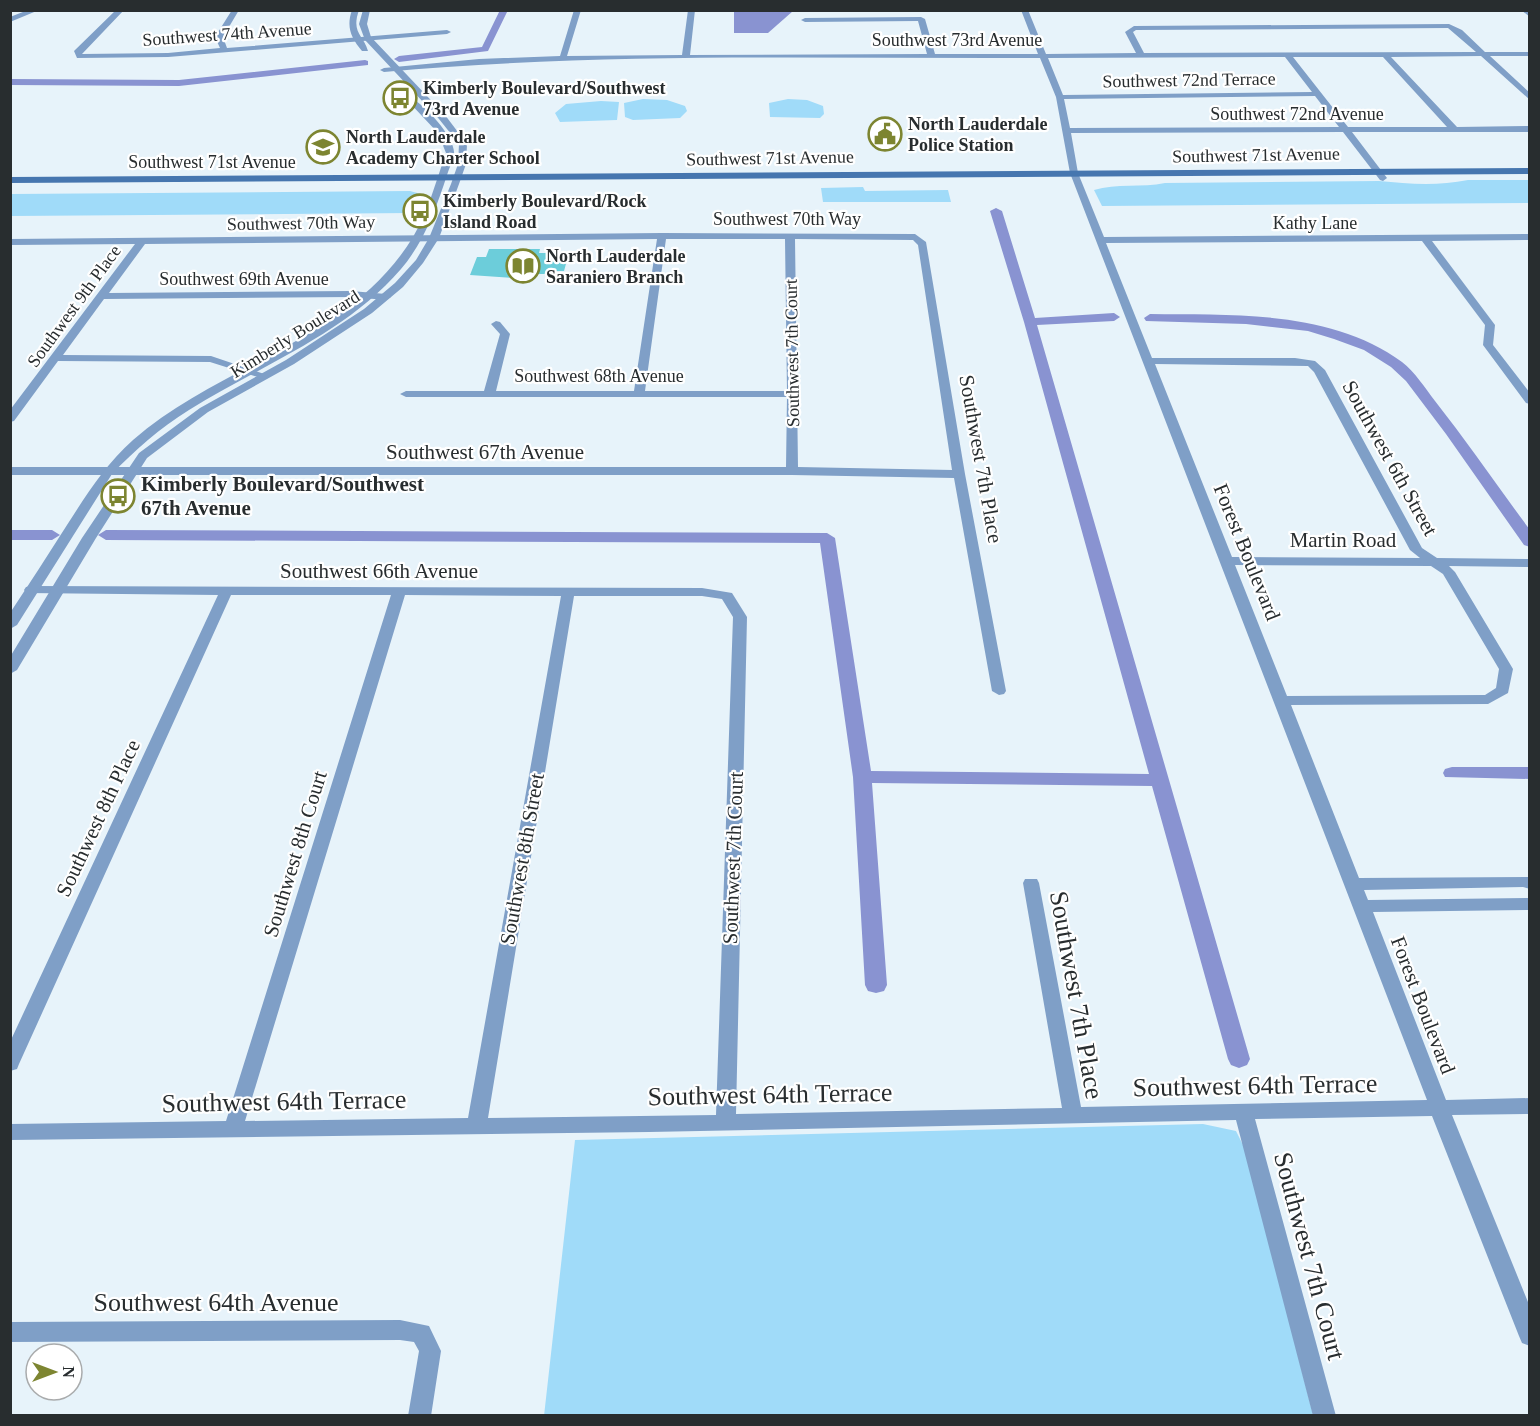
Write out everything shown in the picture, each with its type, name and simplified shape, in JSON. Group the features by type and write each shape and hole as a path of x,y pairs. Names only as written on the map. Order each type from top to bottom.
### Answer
{"main road":[{"name":"Southwest 71st Avenue","path":"10,188 456,180 1076,177 1530,171"},
{"name":"Southwest 71st Avenue","path":"1380,174 1530,177"},
{"name":"Southwest 71st Avenue","path":"10,180 440,181"}],"street":[{"path":"10,20 36,10"},
{"name":"Southwest 74th Avenue","path":"121,10 77,53 80,56 168,56 447,32"},
{"path":"225,51 219,37 236,10"},
{"path":"356,10 351,20 351,31 370,55"},
{"path":"367,10 362,21 368,38"},
{"path":"562,58 578,10"},
{"path":"686,57 692,10"},
{"name":"Forest Boulevard","path":"1024,10 1060,97 1076,177 1100,240 1283,701 1428,1074 1439,1108 1530,1336"},
{"path":"1524,10 1530,15"},
{"path":"805,20 921,19 931,55"},
{"path":"1141,55 1129,32 1134,28 1449,26 1459,32 1530,98"},
{"name":"Kimberly Boulevard","path":"368,38 390,72"},
{"name":"Southwest 73rd Avenue","path":"390,72 479,61 562,58 1530,54"},
{"path":"1287,55 1380,174"},
{"path":"1385,55 1454,129"},
{"name":"Kimberly Boulevard","path":"10,670 130,472 143,456 204,410 332,336 386,297 420,261 434,238 462,164 463,144 442,117 377,62"},
{"name":"Kimberly Boulevard","path":"10,625 107,472 126,451 151,430 194,401 252,371 315,333 368,296 388,277 417,238 440,181 451,146 404,92"},
{"name":"Southwest 72nd Terrace","path":"1060,97 1317,94"},
{"name":"Southwest 72nd Avenue","path":"1065,131 1530,129"},
{"path":"639,394 662,236"},
{"name":"Southwest 70th Way","path":"10,242 662,236 915,237"},
{"name":"Southwest 7th Court","path":"790,236 792,471"},
{"name":"Southwest 7th Place","path":"915,237 922,244 959,474 999,691"},
{"name":"Kathy Lane","path":"1100,240 1530,237"},
{"path":"1426,239 1490,326 1488,345 1524,388 1530,401"},
{"name":"Southwest 9th Place","path":"10,420 142,241"},
{"name":"Southwest 69th Avenue","path":"103,296 386,297"},
{"path":"489,394 505,334 496,324"},
{"path":"57,358 187,357 211,359 264,376"},
{"name":"Southwest 6th Street","path":"1149,361 1311,363 1319,370 1417,550 1448,572 1506,669 1503,690 1488,699 1283,701"},
{"name":"Southwest 68th Avenue","path":"405,394 793,394"},
{"name":"Southwest 67th Avenue","path":"10,471 792,471 959,474"},
{"name":"Martin Road","path":"1228,561 1527,563"},
{"name":"Southwest 66th Avenue","path":"32,590 702,592 727,596"},
{"name":"Southwest 8th Place","path":"10,1064 226,591"},
{"name":"Southwest 8th Court","path":"233,1129 399,592"},
{"name":"Southwest 8th Street","path":"477,1125 568,593"},
{"name":"Southwest 7th Court","path":"726,1122 740,617 727,596"},
{"path":"1353,884 1524,881 1530,883"},
{"name":"Southwest 7th Place","path":"1031,883 1073,1116"},
{"path":"1361,906 1530,904"},
{"name":"Southwest 64th Terrace","path":"10,1132 726,1122 1530,1106"},
{"name":"Southwest 7th Court","path":"1243,1111 1325,1416"},
{"name":"Southwest 64th Avenue","path":"10,1332 400,1330 421,1333 430,1352 419,1416"}],"shaded area":[{"path":"734,10 793,11 768,33 734,33"},
{"path":"643,99 667,100 685,106 687,111 680,118 633,120 625,117 624,103"},
{"path":"788,99 807,100 823,106 824,114 820,118 770,117 769,103"},
{"path":"619,102 617,120 560,122 555,113 566,104"},
{"path":"1468,180 1529,180 1529,203 1102,206 1094,190 1165,183 1379,181 1424,184"},
{"path":"863,187 865,191 948,190 951,202 823,202 821,188"},
{"path":"410,191 421,194 412,213 11,216 11,194"},
{"path":"1203,1124 1236,1131 1246,1151 1313,1415 544,1416 575,1140"}],"building":[{"name":"North Lauderdale Saraniero Branch","path":"489,249 540,249 539,253 569,253 564,271 550,271 549,274 515,274 514,278 470,275 477,257 486,257"}],"waterway":[{"path":"399,59 485,49 504,10"},
{"path":"10,82 179,83 365,63"},
{"path":"996,211 1030,322"},
{"path":"1030,322 1114,317"},
{"path":"1150,318 1246,320 1309,328 1339,336 1368,348 1396,364 1410,378 1451,431 1530,542"},
{"path":"1030,322 1160,780"},
{"path":"10,535 52,535"},
{"path":"106,535 827,538 862,777"},
{"path":"1452,773 1530,773"},
{"path":"862,777 1160,780"},
{"path":"862,777 876,985"},
{"path":"1160,780 1239,1059"}],"place":[{"name":"Kimberly Boulevard/Southwest 73rd Avenue","path":"400,98"},
{"name":"North Lauderdale Police Station","path":"885,134"},
{"name":"North Lauderdale Academy Charter School","path":"323,147"},
{"name":"Kimberly Boulevard/Rock Island Road","path":"420,211"},
{"name":"North Lauderdale Saraniero Branch","path":"523,266"},
{"name":"Kimberly Boulevard/Southwest 67th Avenue","path":"118,496"}]}
